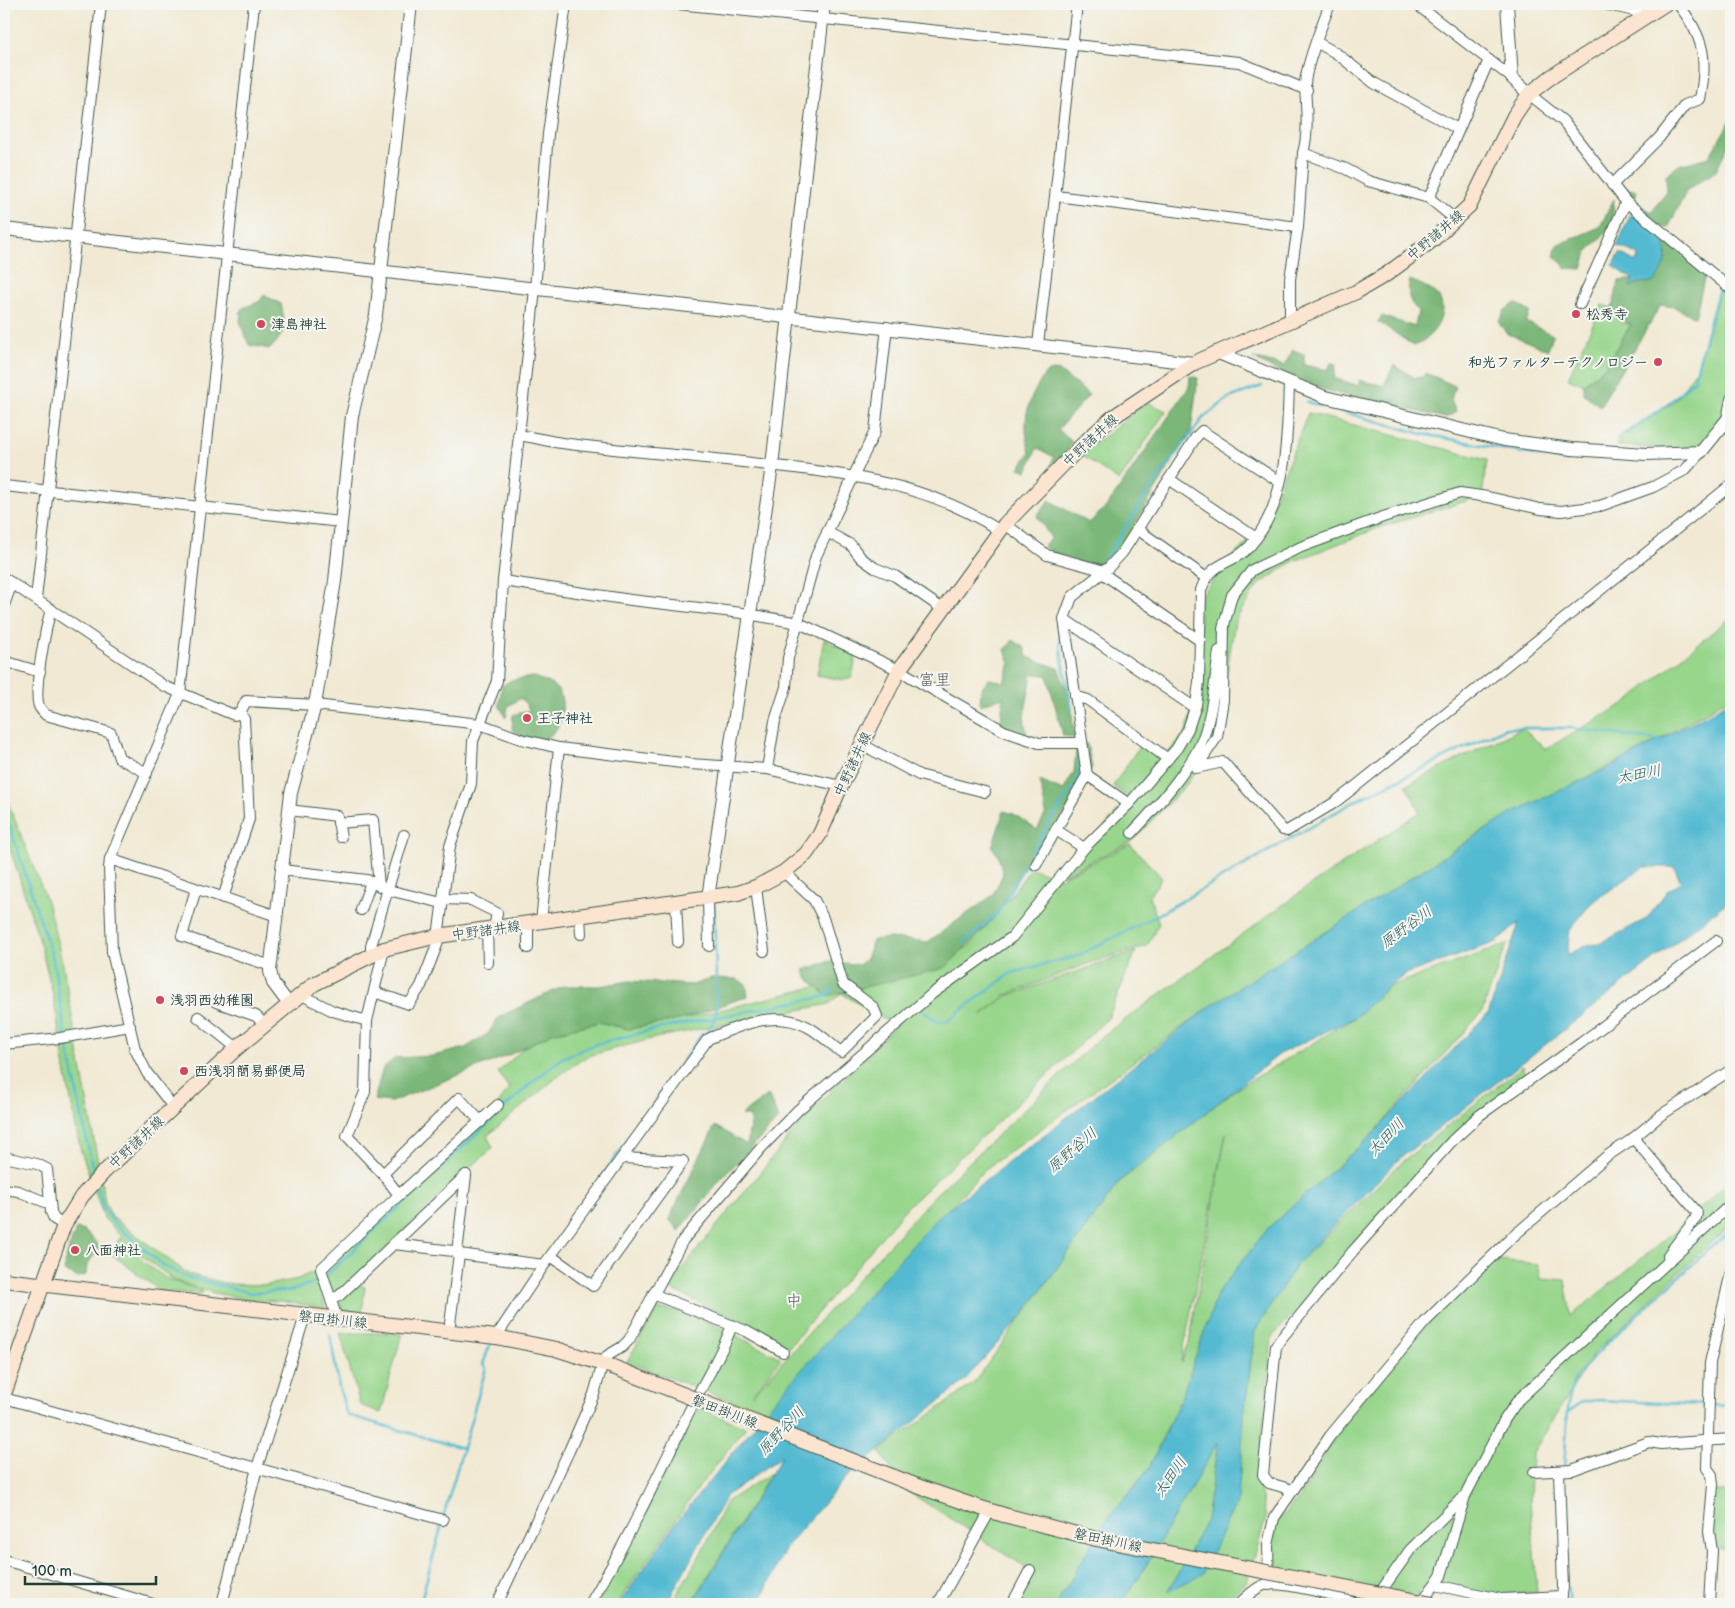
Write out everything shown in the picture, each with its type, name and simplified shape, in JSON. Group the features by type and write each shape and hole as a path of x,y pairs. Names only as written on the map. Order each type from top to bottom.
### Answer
{"main road":[{"name":"中野諸井線","path":"4,1396 64,1225 82,1196 103,1173 173,1107 288,1003 314,984 384,949 438,936 708,898 756,887 784,872 806,854 820,834 840,786 899,670 1003,527 1113,416 1194,363 1356,292 1387,274 1434,240 1470,205 1514,116 1529,94 1551,77 1665,4"},
{"name":"磐田掛川線","path":"4,1280 496,1337 556,1349 608,1365 920,1487 992,1512 1096,1539 1433,1604"}],"street":[{"path":"36,599 101,4"},
{"path":"173,1107 147,1073 135,1048 110,940 110,859 180,694 229,253 254,4"},
{"path":"288,1003 272,983 271,966 289,810 293,780 315,705 335,581 352,416 374,327 411,4"},
{"path":"374,992 409,1004 421,986 437,945 450,846 472,784 473,741 497,681 503,581 535,288 548,134 566,4"},
{"path":"678,4 1240,62 1306,90"},
{"path":"709,946 708,898 729,767 772,466 824,4"},
{"path":"1038,345 1077,4"},
{"path":"1290,320 1290,279 1298,227 1303,153 1306,143 1305,84 1316,42 1330,4"},
{"path":"1416,4 1512,78 1563,121 1626,202 1731,289"},
{"path":"1507,4 1512,78"},
{"path":"1604,4 1648,14"},
{"path":"1612,185 1659,138 1685,105 1700,99 1704,68 1701,40 1678,4"},
{"path":"1316,42 1336,52 1374,83 1458,129"},
{"path":"1429,198 1489,60"},
{"path":"1303,153 1346,169 1368,181 1429,198 1456,220"},
{"path":"1056,196 1298,227"},
{"path":"1580,304 1626,202"},
{"path":"4,229 1194,363"},
{"path":"767,769 775,721 786,687 788,658 816,556 875,431 887,327"},
{"path":"1216,352 1289,384 1325,397 1504,440 1572,449 1646,454 1701,452"},
{"path":"497,1604 608,1365 607,1356 622,1347 629,1340 684,1240 761,1148 798,1110 926,1000 1012,937 1084,848 1129,804 1177,748 1188,729 1195,708 1199,682 1200,590 1205,577 1218,566 1248,548 1256,538 1273,505 1280,482 1286,450 1289,384"},
{"path":"1132,833 1181,774 1202,739 1212,706 1224,624 1232,595 1252,570 1301,547 1383,516 1460,493 1488,496 1540,509 1561,511 1600,506 1653,487 1685,470 1729,425 1731,399"},
{"path":"1036,865 1087,775 1080,743 1064,619 1072,596 1103,572 1122,553 1202,431 1280,482"},
{"path":"518,435 562,443 853,475 898,486 975,514 1003,527 1047,554 1103,572 1199,640"},
{"path":"1169,480 1256,538"},
{"path":"1224,624 1223,700 1217,737 1196,768 1223,762 1283,830 1287,831 1334,803 1363,781 1731,485"},
{"path":"4,486 341,522"},
{"path":"1137,529 1205,577"},
{"path":"827,532 851,545 861,558 875,568 895,576 944,610"},
{"path":"4,605 8,580 180,694 234,715 240,713 246,701 315,705 480,724 521,739 559,748 729,767 767,769 840,786"},
{"path":"503,581 750,614 799,623 899,670 1016,736 1039,744 1080,743"},
{"path":"50,609 40,672 39,707 46,715 111,733 119,758 147,773"},
{"path":"1064,619 1195,708"},
{"path":"4,661 40,672"},
{"path":"1075,696 1088,700 1168,759"},
{"path":"224,898 249,819 244,719 240,713"},
{"path":"861,744 919,775 985,792"},
{"path":"528,948 534,923 559,748"},
{"path":"1087,775 1129,804"},
{"path":"289,810 337,816 341,837"},
{"path":"338,823 373,820 379,886 370,955"},
{"path":"1056,830 1084,848"},
{"path":"361,910 379,886 404,835"},
{"path":"110,859 277,916"},
{"path":"282,870 355,878 379,886 443,901 471,900 498,912 490,929 488,963"},
{"path":"496,1337 544,1265 708,1039 745,1023 780,1018 806,1026 841,1052 877,1016 873,1007 843,984 824,918 814,900 784,872"},
{"path":"756,887 764,951"},
{"path":"196,888 182,936 271,966"},
{"path":"676,902 678,942"},
{"path":"580,916 581,934"},
{"path":"1293,1490 1269,1483 1263,1475 1276,1346 1280,1340 1353,1251 1452,1141 1480,1114 1581,1043 1716,941"},
{"path":"384,949 367,1021 365,1092 347,1136 383,1174 399,1195"},
{"path":"300,994 333,1011 367,1021"},
{"path":"216,1002 256,1016 264,1024"},
{"path":"198,1017 237,1048"},
{"path":"4,1044 60,1038 130,1026"},
{"path":"1269,1585 1268,1545 1274,1518 1330,1436 1425,1322 1546,1207 1607,1156 1661,1115 1731,1070"},
{"path":"383,1174 459,1098 481,1122"},
{"path":"337,1319 321,1269 498,1105"},
{"path":"1633,1138 1697,1212 1696,1218 1668,1255 1669,1263"},
{"path":"4,1158 37,1164 47,1169 50,1204 54,1219 64,1225"},
{"path":"551,1256 593,1286 683,1161 622,1158"},
{"path":"331,1299 339,1296 466,1175 449,1332"},
{"path":"4,1189 18,1191 50,1204"},
{"path":"1420,1604 1441,1576 1465,1496 1505,1419 1518,1400 1535,1382 1669,1263 1731,1204"},
{"path":"1710,1222 1731,1211"},
{"path":"394,1244 544,1265"},
{"path":"1709,1604 1712,1551 1709,1531 1713,1486 1712,1475 1708,1468 1710,1442 1710,1363 1731,1272"},
{"path":"653,1294 732,1325 783,1352"},
{"path":"222,1604 257,1468 305,1316"},
{"path":"590,1604 614,1563 723,1348 732,1325"},
{"path":"4,1396 443,1520"},
{"path":"1534,1472 1572,1470 1649,1442 1659,1444 1710,1442 1731,1439"},
{"path":"1434,1585 1501,1598 1561,1600 1559,1472"},
{"path":"1372,1604 1410,1550 1465,1496"},
{"path":"938,1604 992,1512"},
{"path":"4,1560 153,1604"},
{"path":"1012,1604 1030,1570"},
{"path":"1239,1604 1254,1592 1269,1585 1277,1584 1324,1593 1355,1604"}],"green space":[{"path":"1731,120 1731,140 1716,171 1687,190 1668,228 1648,218 1636,206 1621,187 1637,191 1634,202 1651,212 1667,192 1666,175 1679,165 1709,157"},
{"path":"1614,199 1612,226 1587,252 1582,269 1567,268 1554,256 1557,245 1600,227"},
{"path":"1665,242 1680,247 1706,271 1695,317 1674,307 1661,305 1600,406 1584,394 1584,384 1606,366 1631,324 1617,318 1612,308 1619,281 1648,278 1663,253"},
{"path":"1410,280 1436,294 1441,302 1442,309 1439,322 1431,334 1414,346 1382,324 1377,323 1382,316 1415,327 1418,311 1409,297"},
{"path":"1721,285 1731,296 1731,374 1725,407 1712,431 1700,448 1617,446 1618,437 1674,402 1698,367"},
{"path":"264,295 281,304 284,318 282,333 270,349 249,345 240,321 241,309 260,301"},
{"path":"1516,303 1530,312 1526,322 1553,335 1548,350 1506,333 1499,322 1505,310"},
{"path":"1602,305 1612,308 1620,323 1631,324 1606,366 1584,384 1568,378"},
{"path":"1293,350 1304,354 1304,365 1328,370 1331,363 1336,364 1334,378 1359,386 1359,380 1384,386 1394,365 1415,378 1423,377 1426,373 1455,386 1451,400 1456,412 1445,418 1347,396 1300,381 1253,358 1284,366"},
{"path":"1058,370 1089,395 1058,429 1073,443 1051,472 1047,474 1054,457 1037,448 1027,471 1019,468 1030,453 1027,441 1026,420 1030,401 1046,373"},
{"path":"1190,376 1198,378 1191,430 1121,548 1093,567 1053,553 1043,546 1051,538 1037,516 1049,500 1089,523 1107,506 1189,387"},
{"path":"1147,402 1166,411 1119,481 1082,455"},
{"path":"1308,413 1487,460 1482,496 1381,527 1292,562 1257,586 1235,621 1217,737 1187,784 1132,841 1063,875 1186,732 1199,682 1200,597 1228,561 1264,525"},
{"path":"1731,617 1731,697 1643,749 1488,828 1207,1009 984,1170 762,1417 742,1405 627,1362 657,1309 689,1312 781,1358 752,1395 934,1196 1097,1040 1309,886 1420,812 1406,785 1522,728 1546,749 1627,702"},
{"path":"824,639 856,656 852,678 844,680 817,675"},
{"path":"1013,640 1025,648 1027,657 1058,668 1071,701 1074,738 1063,735 1047,675 1032,674 1024,717 1027,736 1001,725 1003,697 980,705 981,689 989,679 1004,682 1010,663 1005,650"},
{"path":"534,677 556,688 562,699 562,712 555,731 549,737 528,740 512,730 513,715 530,710 521,698 508,706 506,718 499,705 502,686 511,680"},
{"path":"1077,743 1087,744 1092,767 1056,830 1023,870 994,918 945,968 827,996 808,979 804,970 830,961 859,965 866,959 873,940 891,938 928,942 993,895 1003,874 998,855 992,847 1004,811 1014,814 1037,830 1046,813 1040,781 1063,791 1074,772"},
{"path":"1141,744 1160,760 1129,798 1113,786"},
{"path":"4,793 47,901 63,965 105,1202 112,1217 188,1274 229,1284 267,1285 298,1279 325,1266 494,1110 509,1088 498,1072 526,1046 552,1033 599,1022 628,1029 683,1019 967,948 998,913 1031,868 1060,878 1130,844 1162,878 1149,896 1159,923 1147,946 1092,962 1006,995 981,1015 1007,996 1136,951 1108,1018 907,1207 789,1347 667,1287 807,1115 895,1026 841,993 829,1004 659,1037 587,1056 561,1074 487,1136 493,1148 460,1176 335,1298 328,1283 320,1290 325,1308 280,1301 251,1300 214,1293 175,1281 133,1249 104,1218 80,1148 53,994 38,936 4,830"},
{"path":"1507,944 1482,1012 1369,1138 1268,1228 1182,1396 1148,1470 1101,1527 1057,1604 1014,1604 1030,1570 906,1490 879,1451 973,1384 1120,1181 1235,1090 1355,1018 1388,987","holes":["1226,1133 1189,1343 1181,1363"]},
{"path":"711,978 736,979 746,984 748,996 683,1019 628,1029 599,1022 552,1033 509,1055 391,1102 374,1100 383,1068 395,1058 433,1056 465,1048 488,1034 499,1017 564,986 600,986 629,981 693,985"},
{"path":"1523,1066 1526,1074 1469,1124 1272,1337 1258,1479 1266,1518 1247,1581 1224,1604 1119,1604 1138,1579 1219,1440 1206,1520 1169,1591 1202,1573 1245,1406 1255,1331 1296,1265 1402,1162"},
{"path":"768,1095 779,1119 721,1179 679,1231 669,1219 715,1126 747,1145 751,1117 741,1115"},
{"path":"1731,1180 1731,1224 1595,1352 1532,1454 1530,1501 1537,1592 1493,1597 1443,1587 1419,1591 1419,1604 1349,1604 1268,1564 1272,1526 1301,1496 1343,1424 1392,1361 1490,1259 1538,1264 1541,1278 1565,1280 1571,1316 1674,1232"},
{"path":"76,1229 85,1231 100,1247 87,1265 86,1275 77,1277 64,1271 67,1254"},
{"path":"120,1238 145,1263 167,1279 202,1291 202,1294 160,1291 109,1252"},
{"path":"360,1285 365,1287 362,1313 341,1310 340,1300"},
{"path":"340,1333 402,1333 381,1413 360,1405"},
{"path":"697,1408 746,1427 699,1487 618,1604 590,1604 675,1456"},
{"path":"771,1473 691,1604 671,1604 705,1546 726,1502"},
{"path":"1713,1490 1731,1493 1731,1550 1711,1545"}],"water":[{"path":"1631,213 1658,235 1666,250 1666,259 1654,282 1639,283 1630,287 1633,279 1613,266 1620,253 1634,261 1639,259 1638,254 1617,246"},
{"path":"1731,701 1731,899 1398,1160 1296,1265 1255,1331 1245,1406 1238,1499 1202,1574 1168,1592 1206,1520 1218,1442 1138,1579 1119,1604 1057,1604 1101,1527 1148,1470 1182,1396 1218,1292 1268,1228 1369,1138 1489,1012 1519,923 1497,942 1408,973 1388,987 1355,1018 1281,1053 1120,1181 1023,1315 962,1383 846,1478 786,1547 759,1604 692,1604 782,1456 726,1496 666,1604 619,1604 675,1524 780,1394 938,1217 1216,1002 1512,813 1614,765","holes":["1644,867 1674,867 1681,882 1667,891 1646,919 1599,944 1587,945 1567,955 1570,930 1591,903"]}],"waterway":[{"path":"1626,434 1667,405 1694,380 1719,288"},
{"path":"1100,567 1144,498 1203,418 1229,398 1262,386"},
{"path":"1307,402 1423,434 1567,461"},
{"path":"1072,710 1061,651 1059,619 1065,597 1089,576"},
{"path":"924,1011 938,1022 947,1021 1011,973 1077,956 1154,917 1357,800 1506,728 1571,728 1662,741"},
{"path":"964,943 998,913 1048,824 1076,784 1080,769 1079,755"},
{"path":"4,809 53,959 65,1034"},
{"path":"601,1178 702,1034 706,1034 715,1018 717,1007 714,905"},
{"path":"326,1276 531,1083 562,1058 596,1044 652,1030 827,996 832,988"},
{"path":"66,1039 94,1176"},
{"path":"97,1186 103,1207 114,1223 164,1266 186,1277 252,1293 293,1290 321,1280"},
{"path":"1564,1468 1569,1396 1575,1378 1607,1343 1731,1229"},
{"path":"495,1330 508,1310"},
{"path":"330,1334 339,1387 347,1415 462,1448"},
{"path":"443,1518 486,1368 483,1364 491,1342"},
{"path":"1569,1412 1579,1403 1597,1400 1705,1405"},
{"path":"1710,1405 1731,1406"},
{"path":"420,1604 442,1524"},
{"path":"1568,1588 1568,1604"}],"place":[{"name":"松秀寺","path":"1576,314"},
{"name":"津島神社","path":"261,324"},
{"name":"和光ファルターテクノロジー","path":"1658,362"},
{"name":"王子神社","path":"527,718"},
{"name":"浅羽西幼稚園","path":"160,1000"},
{"name":"西浅羽簡易郵便局","path":"184,1071"},
{"name":"八面神社","path":"75,1250"}],"district":[{"name":"富里","path":"935,679"},
{"name":"中","path":"794,1300"}],"water label":[{"name":"太田川","path":"1639,774"},
{"name":"原野谷川","path":"1406,927"},
{"name":"太田川","path":"1386,1137"},
{"name":"原野谷川","path":"1072,1150"},
{"name":"原野谷川","path":"781,1431"},
{"name":"太田川","path":"1170,1477"}]}
